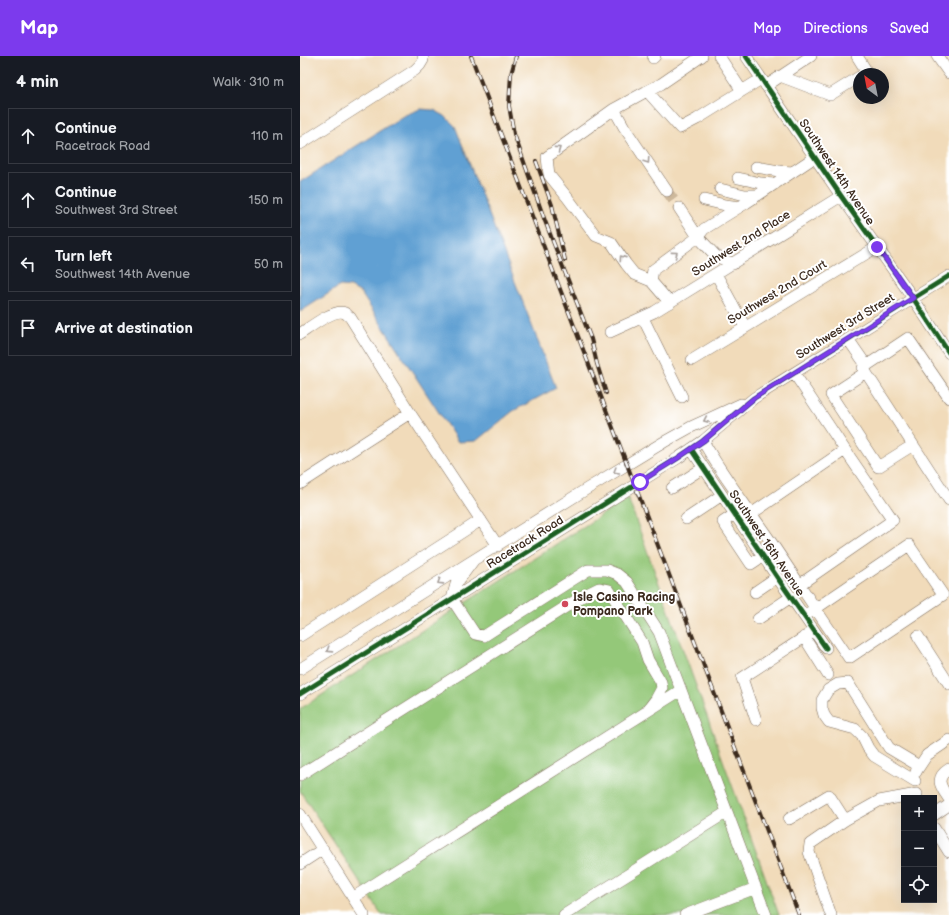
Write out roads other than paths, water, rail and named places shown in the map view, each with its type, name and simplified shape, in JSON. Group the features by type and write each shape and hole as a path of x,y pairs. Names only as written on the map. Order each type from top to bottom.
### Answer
{"street":[{"path":"300,144 415,70 423,60 423,56"},
{"path":"670,303 651,281 634,274 611,242 596,236 549,174 547,157 614,109 661,84 702,56"},
{"path":"719,56 742,91"},
{"name":"Southwest 14th Avenue","path":"746,56 841,196 913,298 949,353"},
{"path":"647,92 680,128 698,119 742,91 780,76 811,56"},
{"path":"857,56 864,68"},
{"path":"938,56 949,73"},
{"path":"780,76 830,96 853,81"},
{"path":"614,109 667,191"},
{"path":"651,281 653,270 698,237 704,229 776,184 815,157"},
{"path":"756,167 793,172"},
{"path":"738,178 761,183 776,184"},
{"path":"720,189 744,195 758,195"},
{"name":"Southwest 2nd Place","path":"610,332 642,318 670,303 841,196"},
{"path":"704,200 740,207"},
{"path":"679,208 698,237 716,256 733,264"},
{"name":"Southwest 2nd Court","path":"692,360 877,247"},
{"path":"716,274 745,327"},
{"name":"Southwest 3rd Street","path":"754,398 949,276"},
{"path":"300,334 334,313 346,313 350,317 410,413 498,546"},
{"path":"642,318 682,397"},
{"path":"913,445 878,467 831,395 908,338 949,398"},
{"path":"848,339 913,445 949,500"},
{"path":"794,373 893,520 799,585"},
{"name":"Racetrack Road","path":"300,694 691,449 703,441 754,398"},
{"name":"Racetrack Road","path":"300,669 677,434 754,398"},
{"path":"300,484 410,413"},
{"path":"703,441 713,459 751,514 799,585 815,608 849,658 943,595 909,545 815,608 804,616"},
{"name":"Southwest 16th Avenue","path":"691,449 826,648"},
{"path":"751,514 845,450"},
{"path":"672,488 703,468"},
{"path":"686,519 722,495"},
{"path":"300,636 481,520"},
{"path":"473,561 456,584 452,599 475,634 484,636 588,570 608,570 617,574 627,582 659,632 766,915"},
{"path":"755,592 777,577"},
{"path":"300,775 577,600 599,588 608,590 642,642 648,660 661,682 662,688 659,694 646,712"},
{"path":"758,619 791,598"},
{"path":"756,720 742,678 814,631"},
{"path":"918,636 949,684"},
{"path":"804,637 828,675"},
{"path":"916,789 874,756 862,736 855,729 829,722 824,715 822,708 822,700 828,690 838,684 848,683 889,748 920,766"},
{"path":"354,897 681,690"},
{"path":"916,789 917,770 926,755 949,740"},
{"path":"949,769 940,779 940,784 949,799"},
{"path":"831,915 809,852 810,844 845,820 878,801 916,789"},
{"path":"790,819 829,796 845,820"},
{"path":"937,813 949,806"},
{"path":"564,915 727,812"},
{"path":"300,814 364,915"},
{"path":"936,831 949,852"},
{"path":"300,864 323,850"},
{"path":"685,915 756,888"}],"water":[{"path":"420,109 434,110 445,116 455,126 556,388 513,411 476,441 458,442 361,293 351,287 340,286 300,312 300,182 403,116"}],"tunnel":[{"path":"667,191 679,208"}],"railway":[{"path":"471,56 799,915"},
{"path":"516,56 511,74 509,106 514,134 545,221 591,339 606,393"},
{"path":"536,161 552,205 565,260"}],"place":[{"name":"Isle Casino Racing Pompano Park","path":"565,604"}]}
